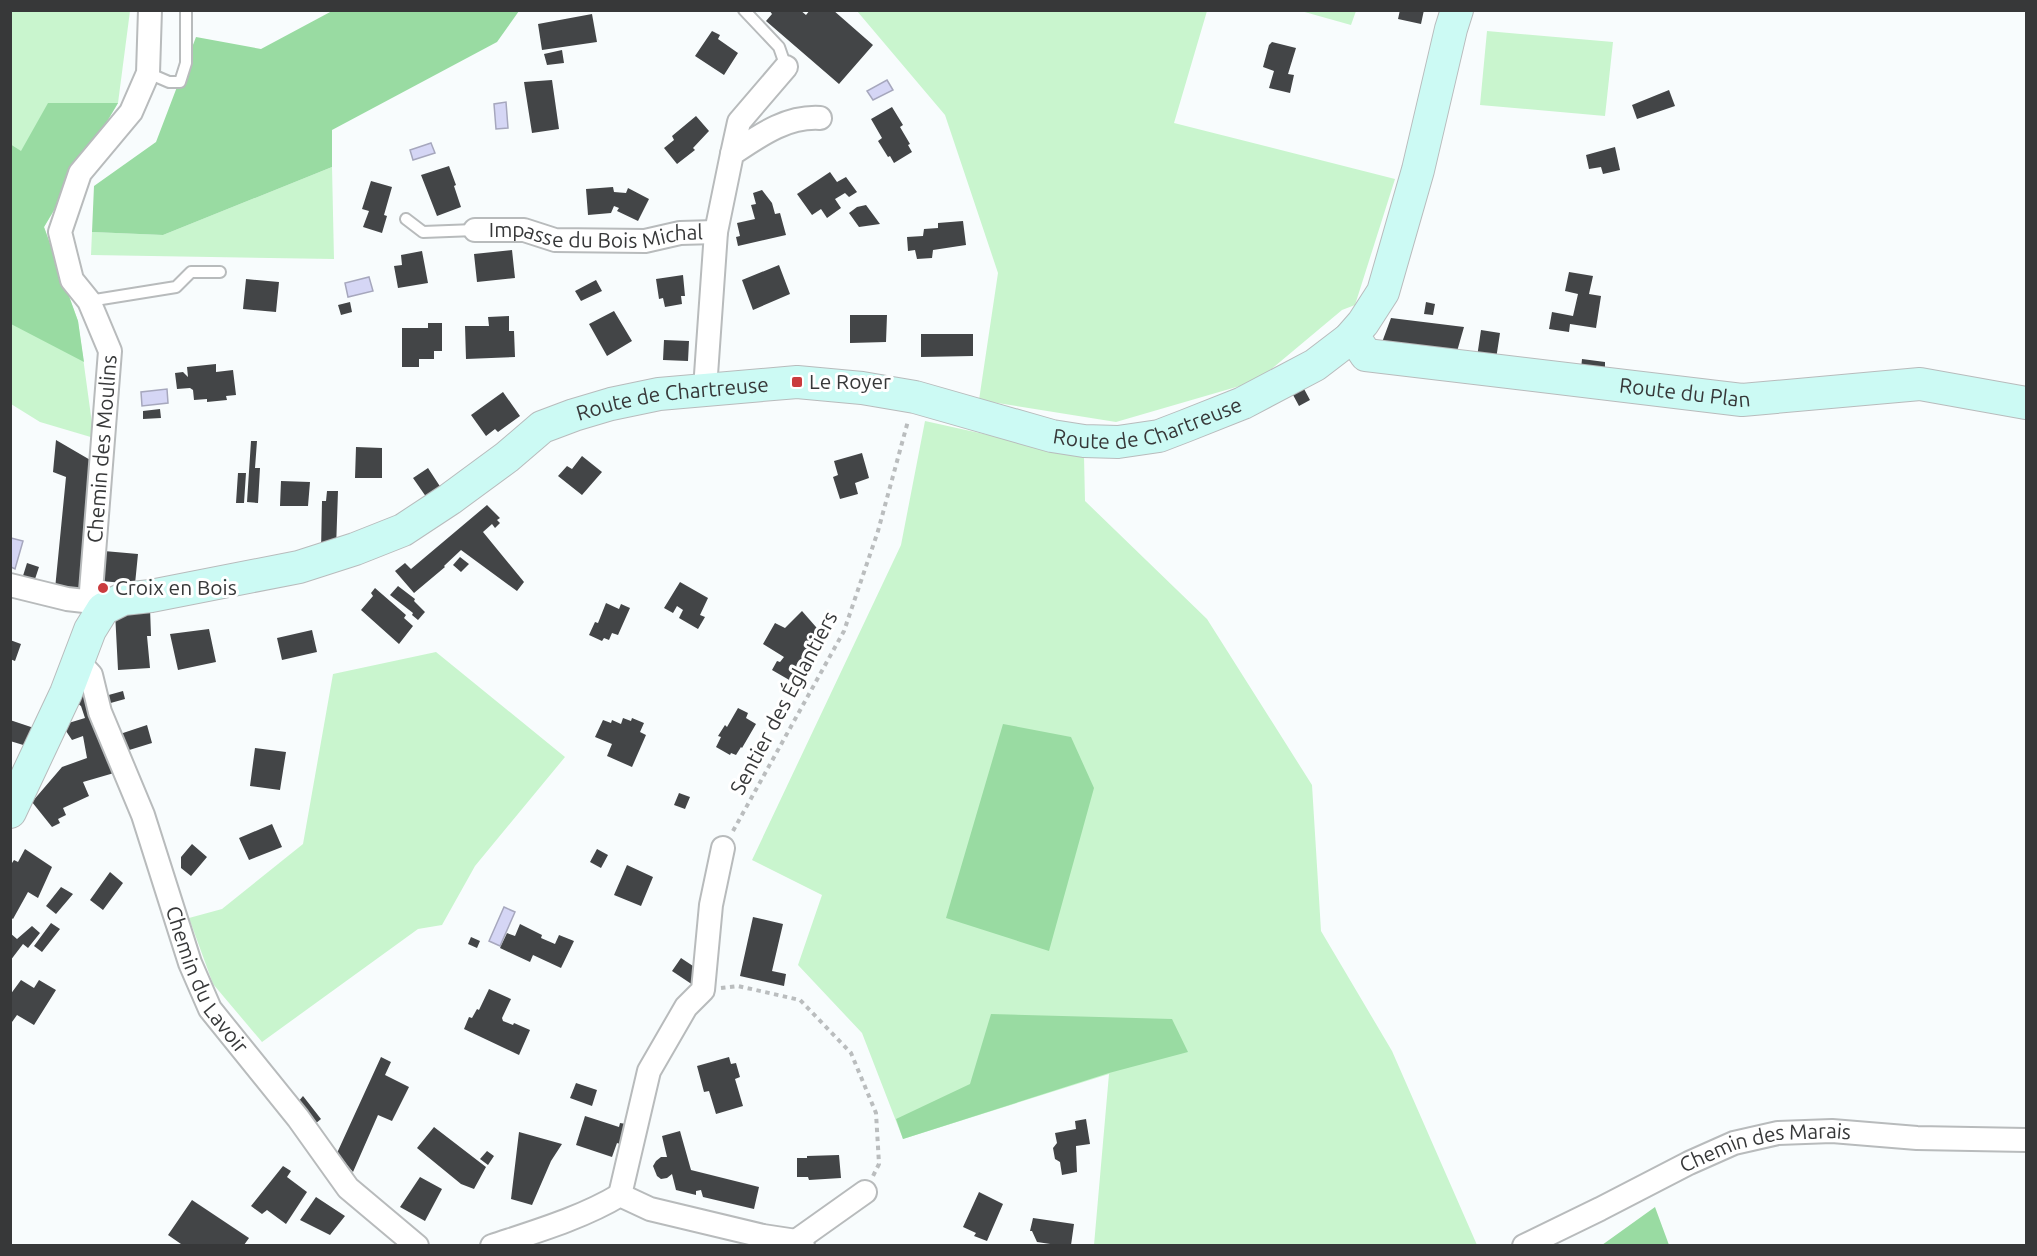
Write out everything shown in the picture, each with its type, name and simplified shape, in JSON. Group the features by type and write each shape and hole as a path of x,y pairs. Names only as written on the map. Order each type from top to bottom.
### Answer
{"main road":[{"name":"Route de Chartreuse","path":"95,605 299,567 355,549 403,530 507,457 542,427 611,404 659,394 797,382 862,388 915,397 1052,436 1084,441 1118,442 1159,435 1243,403 1315,365 1349,339 1364,323 1383,292 1402,231 1457,10"},
{"name":"Route du Plan","path":"1349,339 1360,346 1366,355 1742,400 1920,384 2026,403"},
{"path":"10,812 79,662 90,630 95,605"}],"street":[{"name":"Chemin des Moulins","path":"95,605 91,591 110,351 89,301 72,280 60,232 80,173 131,112 147,73 150,10"},
{"name":"Impasse du Bois Michal","path":"705,389 716,232 739,122 786,67"},
{"path":"732,154 769,130 800,118 820,118"},
{"name":"Impasse du Bois Michal","path":"475,230 524,230 555,240 645,241 680,232 716,232"},
{"path":"10,585 95,605"},
{"name":"Chemin du Lavoir","path":"79,662 91,675 100,712 143,815 190,963 210,1009 298,1118 348,1188 417,1245"},
{"path":"492,1245 583,1214 621,1196 649,1071 686,1007 703,990 711,905 723,848"},
{"name":"Chemin des Marais","path":"1524,1245 1707,1155 1734,1143 1778,1132 1832,1131 1917,1138 2026,1140"},
{"path":"621,1196 650,1209 799,1243 865,1192"}],"lane":[{"path":"147,73 169,82 180,81 186,63 186,10"},
{"path":"744,10 780,47 786,67"},
{"path":"406,219 423,231 475,230"},
{"path":"89,301 176,287 191,272 220,272"}],"path":[{"name":"Sentier des Églantiers","path":"723,848 844,631 878,531 915,397"},
{"path":"703,990 738,986 800,1000 851,1053 876,1113 879,1164 865,1192"}],"green space":[{"path":"1356,10 1351,25 1301,11"},
{"path":"10,11 130,11 118,103 44,227 78,321 94,438 40,422 11,404"},
{"path":"332,11 519,11 497,42 332,130 332,167 163,235 92,232 94,186 156,142 196,37 261,49"},
{"path":"857,11 1207,11 1174,123 1395,179 1355,305 1342,310 1257,381 1116,422 979,400 998,273 945,115"},
{"path":"1487,31 1613,42 1605,116 1480,105"},
{"path":"48,103 118,103 44,227 78,321 84,362 11,324 10,144 21,151"},
{"path":"332,167 334,259 91,255 92,232 163,235"},
{"path":"925,421 1084,456 1085,501 1207,619 1312,785 1321,931 1392,1051 1477,1245 1094,1245 1109,1074 903,1139 862,1033 798,965 822,895 752,860 901,545"},
{"path":"436,652 565,757 475,866 442,925 418,929 262,1042 213,984 189,918 222,909 303,844 333,674"},
{"path":"1003,724 1071,737 1094,788 1049,951 946,918"},
{"path":"991,1014 1172,1019 1188,1052 1109,1073 903,1139 896,1119 970,1084"},
{"path":"1655,1207 1669,1245 1602,1245"}],"water":[{"path":"887,80 893,90 873,100 867,91"},
{"path":"506,102 508,128 496,129 494,104"},
{"path":"431,143 435,153 413,160 410,150"},
{"path":"369,277 373,291 348,297 345,283"},
{"path":"167,389 168,403 142,406 141,392"},
{"path":"11,538 23,541 15,569 11,567"},
{"path":"504,907 515,912 500,946 489,941"}],"building":[{"path":"769,10 800,10 806,15 810,10 833,10 873,45 839,84 766,21 772,14"},
{"path":"1400,10 1424,10 1421,24 1398,19"},
{"path":"592,14 597,42 542,50 538,24"},
{"path":"712,31 720,35 718,39 738,53 724,75 695,56"},
{"path":"1272,42 1296,48 1288,74 1294,75 1290,93 1269,88 1274,71 1263,67 1269,45"},
{"path":"562,50 564,63 547,65 544,54"},
{"path":"552,80 559,129 532,133 524,82"},
{"path":"1669,90 1675,106 1637,119 1632,105"},
{"path":"892,107 903,125 900,127 912,152 894,163 878,141 882,138 871,119"},
{"path":"696,116 709,131 693,148 695,150 677,164 664,148 674,140 672,136"},
{"path":"1615,147 1620,170 1603,174 1601,167 1589,169 1586,155"},
{"path":"449,166 461,207 437,216 421,175"},
{"path":"830,172 837,182 846,177 857,192 849,197 845,193 835,199 841,208 827,218 821,209 812,215 797,194"},
{"path":"371,181 392,187 384,215 387,216 382,233 363,227 369,211 362,209"},
{"path":"613,187 614,192 626,193 628,188 649,199 638,221 617,211 619,208 614,206 611,213 588,215 586,189"},
{"path":"762,190 772,203 775,214 780,213 786,235 738,246 736,237 740,236 737,223 755,219 751,205 756,204 753,193"},
{"path":"866,205 880,224 859,227 849,213 857,207"},
{"path":"963,221 966,245 933,250 932,258 917,259 915,250 908,251 907,237 923,236 924,229 938,228 938,223"},
{"path":"512,250 515,278 477,282 474,254"},
{"path":"422,251 428,283 398,288 394,266 402,265 401,255"},
{"path":"779,265 790,294 753,310 742,280"},
{"path":"1569,272 1593,276 1589,294 1601,296 1596,328 1570,324 1569,332 1549,329 1552,312 1573,316 1578,294 1565,291"},
{"path":"683,275 685,296 681,296 682,304 665,307 663,298 659,299 656,279"},
{"path":"246,279 279,282 276,312 243,309"},
{"path":"596,280 602,291 581,301 575,291"},
{"path":"350,302 352,312 341,315 338,305"},
{"path":"1426,302 1435,304 1433,315 1424,314"},
{"path":"614,311 632,341 607,356 589,324"},
{"path":"850,315 887,315 886,342 850,343"},
{"path":"509,316 509,331 514,331 515,357 466,359 465,326 489,326 488,317"},
{"path":"1391,318 1464,327 1456,355 1381,345"},
{"path":"428,323 442,323 442,351 434,351 434,359 419,359 419,367 402,367 402,328 428,328"},
{"path":"1481,330 1500,333 1496,359 1477,357"},
{"path":"921,334 973,334 973,356 921,357"},
{"path":"664,340 689,341 688,361 663,360"},
{"path":"1582,359 1605,362 1605,372 1581,369"},
{"path":"216,364 216,372 233,370 236,395 226,396 227,400 207,402 207,399 194,400 193,390 190,388 177,389 175,373 183,372 188,377 187,367"},
{"path":"1303,387 1310,400 1299,406 1292,393"},
{"path":"503,392 520,416 498,432 495,429 486,436 471,415"},
{"path":"160,409 161,418 143,419 143,411"},
{"path":"56,440 92,461 81,586 77,592 55,589 66,477 53,472"},
{"path":"251,441 257,441 255,468 260,468 258,503 247,502"},
{"path":"356,447 382,448 382,478 355,478"},
{"path":"862,453 869,478 855,483 858,494 840,499 833,477 838,475 834,461"},
{"path":"582,456 602,472 582,495 558,476 567,466 572,469"},
{"path":"428,468 443,491 429,501 413,478"},
{"path":"238,473 246,473 244,503 236,503"},
{"path":"281,481 310,482 308,506 280,506"},
{"path":"327,491 338,491 336,549 321,552 322,501 326,501"},
{"path":"487,505 500,518 497,520 500,523 495,528 492,524 483,532 524,582 517,591 461,550 414,593 395,571 405,563 411,569"},
{"path":"104,551 138,554 135,584 101,581"},
{"path":"460,557 469,564 461,572 453,565"},
{"path":"27,563 39,567 34,582 22,579"},
{"path":"680,582 708,598 700,615 705,617 698,629 679,618 683,610 677,606 673,613 664,608"},
{"path":"398,586 415,599 414,601 425,612 418,620 412,615 413,613 390,595"},
{"path":"375,588 406,615 404,618 413,626 399,644 361,610 373,596 371,593"},
{"path":"606,603 619,609 621,604 630,608 618,635 612,633 609,640 604,638 602,641 589,635 595,622 598,623"},
{"path":"150,608 151,636 147,636 150,668 118,670 115,612"},
{"path":"802,611 823,635 813,644 809,640 804,645 809,649 798,665 801,668 791,681 772,670 777,661 780,662 784,657 763,644 775,623 785,628"},
{"path":"209,629 216,662 178,670 170,634"},
{"path":"312,630 317,652 282,660 277,638"},
{"path":"10,640 21,644 15,661 10,659"},
{"path":"123,691 125,699 107,704 105,696"},
{"path":"90,693 114,773 83,782 89,796 63,808 66,815 58,819 60,823 52,827 32,802 62,767 87,758 83,736 72,740 62,725 85,718 81,706 74,701 78,695"},
{"path":"738,708 748,713 746,718 756,724 742,748 736,755 731,753 730,755 716,747 721,737 718,736 725,725 727,727"},
{"path":"623,718 631,721 632,718 644,723 640,732 646,735 632,767 607,756 612,744 595,737 603,720 611,723 612,720 621,724"},
{"path":"10,720 37,729 30,747 10,741"},
{"path":"147,725 152,743 126,751 120,734"},
{"path":"255,748 286,752 280,790 250,786"},
{"path":"679,793 690,797 685,809 674,805"},
{"path":"272,824 282,847 249,860 239,838"},
{"path":"192,844 207,857 191,876 181,868 181,857"},
{"path":"25,849 52,867 38,898 28,892 13,919 10,917 10,866 14,860 18,862"},
{"path":"597,849 608,855 601,868 590,862"},
{"path":"627,865 653,877 641,906 614,895"},
{"path":"110,872 123,883 103,910 90,900"},
{"path":"61,887 73,894 56,914 46,906"},
{"path":"753,917 783,924 772,971 786,974 784,986 740,976"},
{"path":"51,923 60,929 42,952 34,946"},
{"path":"520,924 555,944 559,935 574,941 561,968 533,955 530,962 500,948 507,933 515,936"},
{"path":"32,926 40,933 28,948 23,944 10,961 10,933 17,939"},
{"path":"471,937 480,941 477,948 468,944"},
{"path":"681,958 702,972 693,985 672,971"},
{"path":"21,980 34,988 39,980 56,990 34,1025 17,1015 12,1022 10,1021 10,995"},
{"path":"489,989 511,999 502,1018 503,1021 530,1030 519,1055 464,1029 469,1017 472,1018 477,1009 479,1010"},
{"path":"381,1057 391,1062 385,1075 409,1087 392,1121 378,1115 353,1172 337,1153"},
{"path":"729,1057 731,1064 736,1063 740,1077 735,1079 743,1106 716,1114 709,1091 704,1092 697,1066"},
{"path":"576,1083 597,1090 592,1106 570,1098"},
{"path":"303,1096 321,1119 315,1124 298,1102"},
{"path":"585,1116 619,1127 620,1123 626,1124 620,1144 617,1143 612,1157 576,1145"},
{"path":"1086,1119 1090,1144 1076,1146 1077,1172 1062,1175 1060,1162 1055,1159 1053,1148 1057,1143 1055,1133 1076,1129 1075,1121"},
{"path":"434,1127 486,1167 474,1189 461,1184 417,1148"},
{"path":"680,1131 691,1170 759,1187 754,1209 703,1197 701,1190 696,1191 696,1195 676,1190 672,1174 661,1179 657,1176 653,1166 661,1157 667,1157 662,1136"},
{"path":"519,1132 562,1144 551,1161 532,1205 511,1199"},
{"path":"487,1151 494,1156 488,1165 480,1159"},
{"path":"839,1155 841,1178 809,1180 808,1177 797,1177 797,1158"},
{"path":"283,1166 291,1171 287,1177 307,1192 286,1224 267,1210 262,1214 251,1206"},
{"path":"420,1177 442,1189 425,1221 400,1207"},
{"path":"979,1192 1003,1204 987,1241 974,1236 976,1233 963,1227"},
{"path":"316,1197 345,1216 330,1235 300,1220"},
{"path":"192,1200 249,1238 244,1245 180,1245 168,1235"},
{"path":"1033,1218 1074,1224 1071,1245 1037,1242 1030,1231"}],"place":[{"name":"Le Royer","path":"797,382"},
{"name":"Croix en Bois","path":"103,588"}]}
